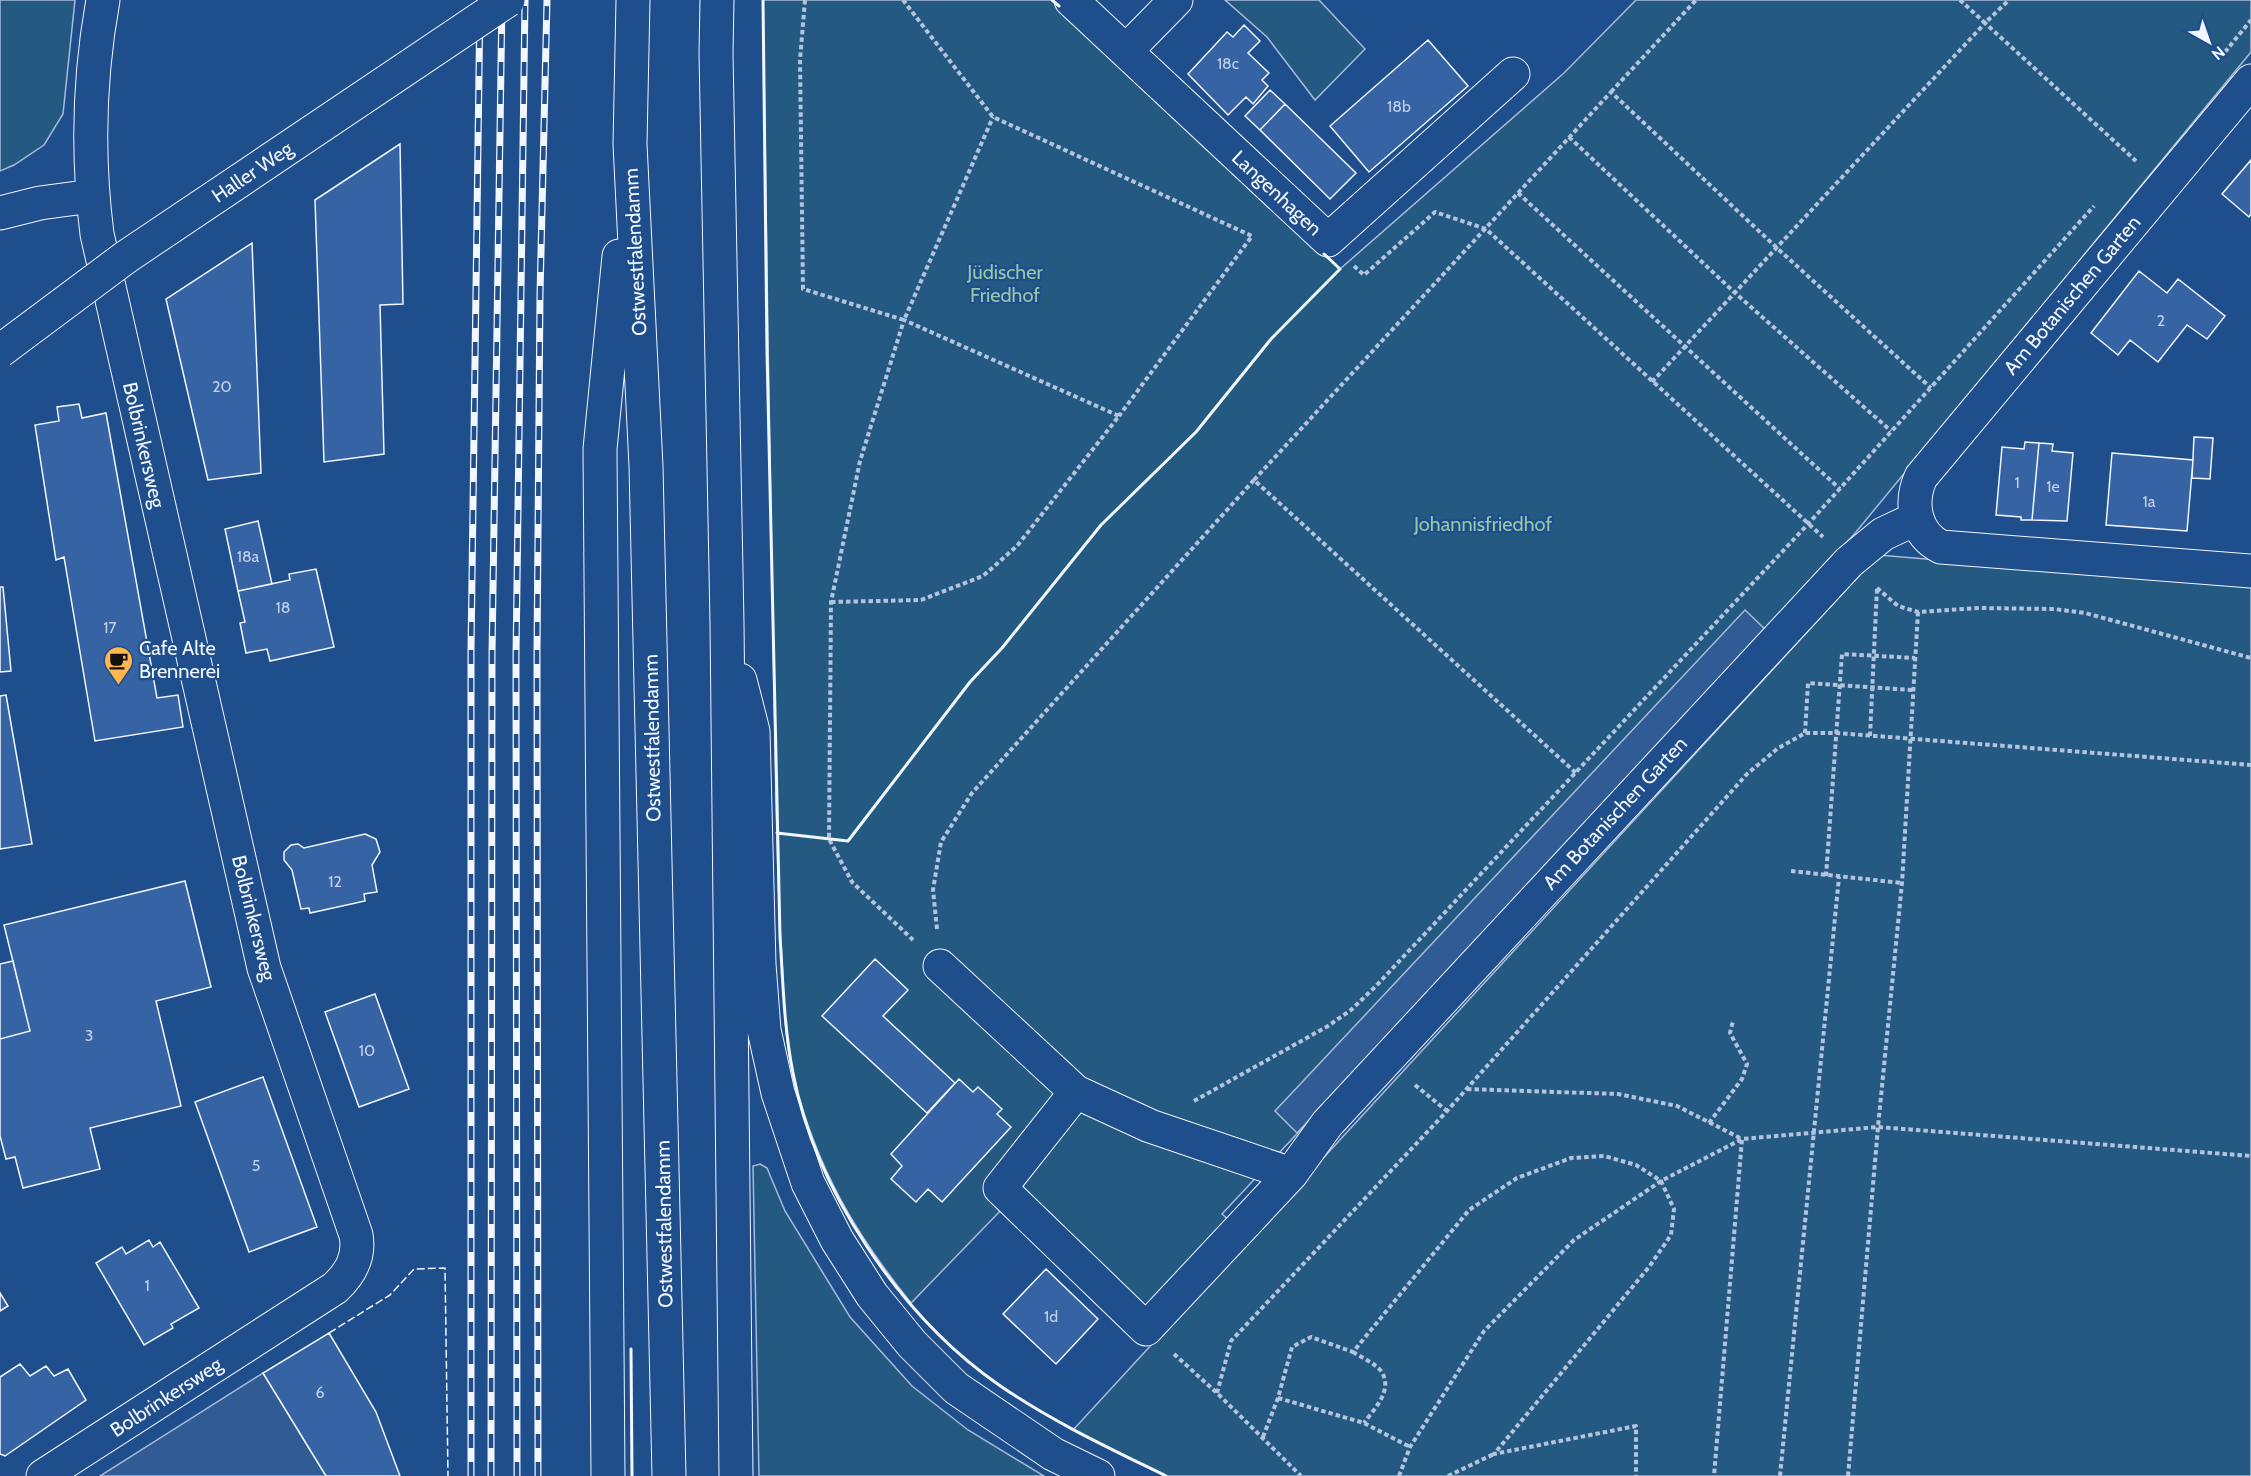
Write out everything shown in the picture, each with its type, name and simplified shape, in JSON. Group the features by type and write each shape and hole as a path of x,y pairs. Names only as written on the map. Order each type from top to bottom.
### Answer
{"main road":[{"name":"Bolbrinkersweg","path":"43,1476 334,1288 352,1268 358,1247 356,1235 264,968 97,234 92,196 90,118 96,38 103,0"},
{"name":"Haller Weg","path":"0,351 126,257 508,0"},
{"name":"Ostwestfalendamm","path":"633,0 630,144 646,466 669,1476"},
{"path":"717,0 716,64 727,623 736,1476"},
{"name":"Langenhagen","path":"1071,0 1328,240 1514,74"},
{"path":"1126,51 1176,0"},
{"name":"Am Botanischen Garten","path":"1146,1329 1291,1174 1327,1124 1849,562 1883,534 1917,518 1914,501 1921,477 2251,81"},
{"path":"608,1476 600,449 630,144"},
{"path":"0,213 40,203 92,196"},
{"path":"1917,518 1924,534 1941,547 2251,571"},
{"path":"727,623 753,731 759,964 764,1030 778,1093 808,1183 837,1240 867,1286 912,1344 956,1388 1053,1454 1098,1476"},
{"path":"940,966 1076,1092 1149,1126 1291,1174"},
{"path":"1076,1092 1000,1188 1146,1329"}],"path":[{"path":"805,0 800,60 803,289 904,320 1119,416"},
{"path":"831,602 921,600 982,576 1017,546 1119,416 1252,236 993,117 903,0"},
{"path":"940,966 933,890 941,842 972,793 1254,480 1696,0"},
{"path":"1960,0 2163,186"},
{"path":"1652,382 1984,23 2009,0"},
{"path":"2222,56 2251,20"},
{"path":"1611,92 1931,388"},
{"path":"940,966 852,882 829,839 831,602 860,461 904,320 993,117"},
{"path":"1569,137 1734,292 1891,431"},
{"path":"2127,169 2142,151"},
{"path":"1518,193 1840,489"},
{"path":"1149,1126 1328,1026 1351,1010 1376,986 1809,523 2097,203"},
{"path":"1364,275 1435,212 1486,229 1898,606 1918,612 1980,608 2054,609 2075,612 2251,658"},
{"path":"1254,480 1576,773"},
{"path":"1870,736 1877,588"},
{"path":"1848,1476 1902,883 1918,612"},
{"path":"1826,876 1842,654 1915,658"},
{"path":"1805,733 1808,683 1913,690"},
{"path":"1217,1393 1231,1341 1467,1089 1747,774 1777,749 1805,733 1837,733 2251,765"},
{"path":"1791,872 1902,883"},
{"path":"1780,1476 1839,877"},
{"path":"1709,1123 1742,1079 1747,1064 1730,1033 1733,1021"},
{"path":"1467,1089 1618,1094 1677,1106 1742,1139"},
{"path":"1399,1476 1410,1447 1484,1331 1574,1240 1661,1181 1742,1139 1878,1127 2251,1156"},
{"path":"1714,1476 1742,1139"},
{"path":"1353,1352 1469,1210 1517,1178 1571,1158 1604,1156 1636,1165 1661,1181 1674,1209 1671,1235 1649,1267 1494,1454"},
{"path":"1146,1329 1217,1393 1301,1476"},
{"path":"1263,1437 1278,1398 1292,1347 1311,1337 1353,1352 1381,1371 1386,1385 1383,1397 1364,1423"},
{"path":"1278,1398 1364,1423 1410,1447"},
{"path":"1448,1476 1494,1454 1636,1426 1636,1476"}],"green space":[{"path":"0,0 75,0 63,114 44,145 14,165 0,171"},
{"name":"Johannisfriedhof","path":"763,0 1052,0 1340,269 1564,73 1636,0 2251,0 2251,52 1856,532 1767,631 1222,1214 1231,1222 1146,1311 1006,1205 911,1303 872,1251 826,1170 803,1111 794,1079 786,1034 777,825"},
{"path":"1225,0 1319,0 1365,49 1315,100 1267,37"},
{"path":"1878,555 2251,586 2251,1476 1166,1476 1073,1430"},
{"path":"760,1164 767,1168 785,1211 850,1317 912,1386 968,1430 1044,1476 759,1476 753,1166"}],"shaded area":[{"path":"1745,610 1767,631 1297,1133 1275,1111"},
{"path":"263,1373 326,1476 100,1476"}],"building":[{"path":"1244,25 1260,41 1248,53 1269,73 1262,80 1268,86 1253,104 1246,97 1228,115 1188,74 1227,32 1233,37"},
{"path":"1428,40 1468,86 1369,172 1330,126"},
{"path":"1270,90 1285,104 1260,130 1245,116"},
{"path":"1285,104 1356,173 1330,199 1260,130"},
{"path":"400,144 403,304 380,305 384,454 324,462 315,200"},
{"path":"2251,160 2251,214 2249,217 2222,194"},
{"path":"252,243 261,473 208,480 166,299"},
{"path":"2139,271 2167,293 2178,279 2225,316 2207,339 2187,325 2158,362 2130,340 2118,355 2091,333"},
{"path":"79,404 82,418 106,413 157,698 178,695 183,727 95,741 64,557 56,560 35,425 59,421 57,407"},
{"path":"2194,437 2213,438 2210,479 2192,478"},
{"path":"2025,442 2039,443 2032,520 1996,515 2002,447 2024,449"},
{"path":"2039,443 2053,444 2052,451 2073,453 2067,521 2032,520"},
{"path":"2112,453 2193,460 2187,531 2106,525"},
{"path":"258,521 272,584 238,591 225,529"},
{"path":"316,569 334,647 270,661 267,649 246,653 240,623 245,622 238,591 290,580 289,574"},
{"path":"0,587 3,587 11,671 0,672"},
{"path":"6,695 32,844 0,849 0,696"},
{"path":"365,834 376,839 380,852 372,865 377,892 364,894 365,901 310,913 309,908 301,909 292,870 284,860 284,852 291,845 298,844 304,848"},
{"path":"185,881 211,987 156,1001 181,1106 90,1128 100,1169 23,1188 15,1157 6,1159 0,1136 0,1039 30,1031 4,925"},
{"path":"875,959 908,990 883,1016 955,1083 927,1113 822,1016"},
{"path":"13,961 30,1031 0,1039 0,964"},
{"path":"375,994 409,1089 359,1107 325,1012"},
{"path":"263,1077 317,1227 249,1252 195,1102"},
{"path":"959,1079 973,1092 978,1087 1002,1109 997,1114 1011,1127 942,1202 928,1189 916,1202 891,1179 902,1166 891,1154"},
{"path":"149,1240 153,1247 160,1242 199,1308 171,1324 173,1328 144,1345 96,1263 122,1247 126,1254"},
{"path":"1046,1269 1098,1319 1056,1364 1003,1314"},
{"path":"0,1293 8,1306 0,1311"},
{"path":"329,1333 376,1412 400,1476 326,1476 263,1373"},
{"path":"20,1364 30,1376 46,1366 54,1376 68,1369 86,1400 5,1456 0,1454 0,1377"}],"railway":[{"path":"471,1476 471,650 480,0"},
{"path":"491,1476 492,655 502,0"},
{"path":"517,1476 516,656 525,0"},
{"path":"538,1476 537,652 540,294 547,0"}],"fence":[{"path":"329,1333 390,1295 414,1269 445,1268 448,1476"}],"wall":[{"path":"763,0 767,352 780,937 788,1039 793,1073 804,1117 821,1162 842,1205 867,1247 929,1324 963,1357 1019,1398 1081,1434 1166,1476"},
{"path":"1052,0 1059,6"},
{"path":"777,833 848,841 970,682 1002,648 1101,525 1196,432 1271,339 1340,269 1324,254"},
{"path":"631,1349 632,1476"}],"place":[{"name":"Cafe Alte Brennerei","path":"118,686"}],"park label":[{"name":"Jüdischer Friedhof","path":"1005,284"}]}
